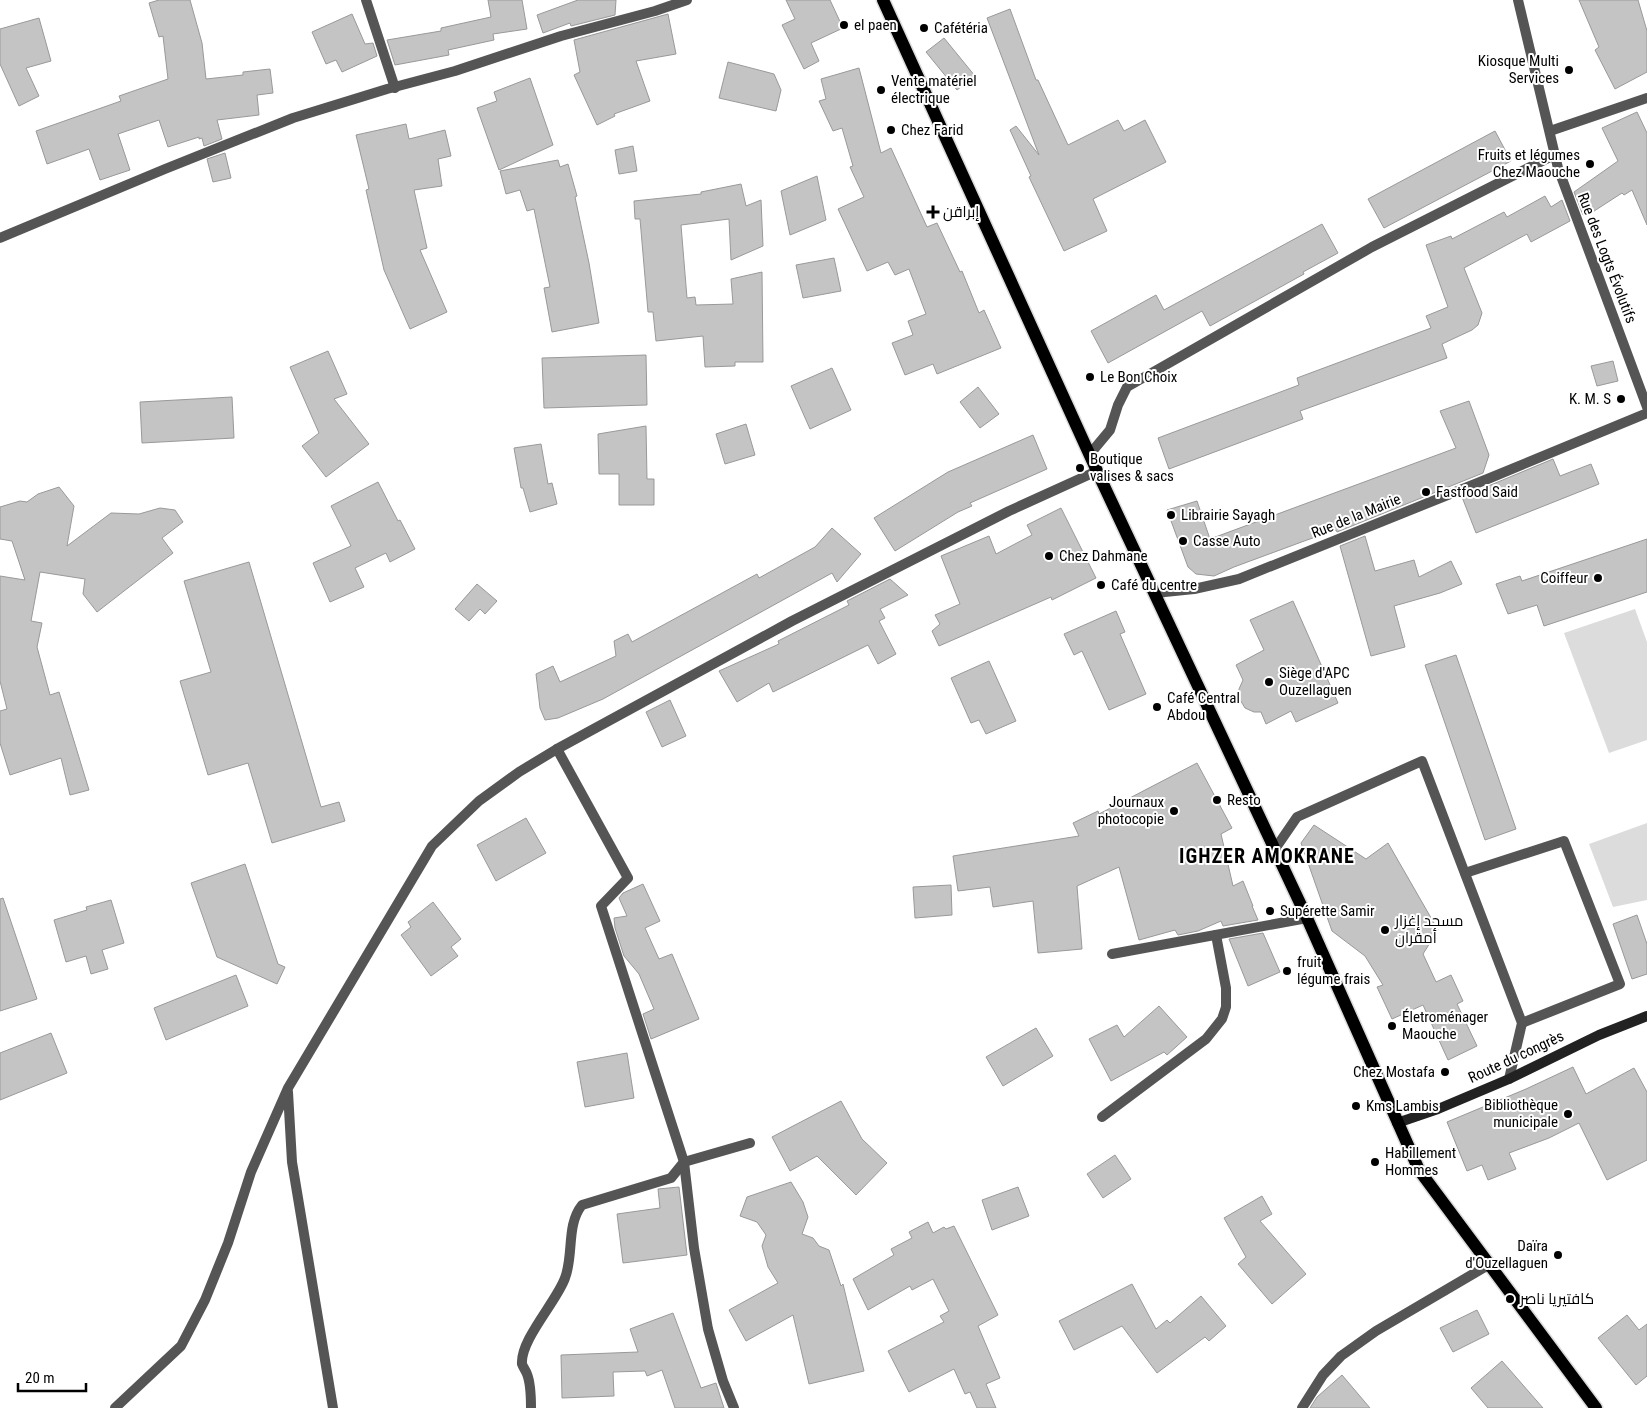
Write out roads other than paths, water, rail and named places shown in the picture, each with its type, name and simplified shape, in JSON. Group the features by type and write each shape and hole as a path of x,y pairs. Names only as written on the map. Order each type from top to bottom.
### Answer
{"main road":[{"path":"883,0 1097,471 1307,918 1346,1008 1378,1074 1419,1170 1596,1408"},
{"name":"Route du congrès","path":"1398,1123 1438,1109 1509,1079 1599,1035 1647,1016"}],"street":[{"path":"366,0 395,88"},
{"path":"0,238 164,169 293,118 455,71 561,36 655,11 687,0"},
{"name":"Rue des Logts Évolutifs","path":"1518,0 1558,168 1647,407"},
{"path":"1550,131 1647,98"},
{"path":"1090,454 1110,430 1118,405 1127,387 1372,247 1554,155"},
{"name":"Rue de la Mairie","path":"1155,593 1194,589 1239,579 1647,413"},
{"path":"115,1408 181,1346 205,1300 225,1252 251,1172 288,1088 432,846 479,801 519,772 557,749 792,621 1009,511 1097,471"},
{"path":"557,749 628,878 601,906 684,1162 694,1248 708,1329 723,1381 734,1408"},
{"path":"1275,849 1297,817 1422,761 1522,1023 1509,1079"},
{"path":"1465,873 1564,841 1620,984 1522,1023"},
{"path":"1112,954 1307,918"},
{"path":"1102,1117 1206,1038 1222,1020 1226,1007 1226,988 1216,935"},
{"path":"288,1088 292,1162 333,1408"},
{"path":"531,1408 532,1396 528,1375 522,1364 526,1346 565,1280 571,1258 573,1222 577,1211 582,1205 671,1178 684,1162 750,1143"},
{"path":"1302,1408 1324,1375 1341,1356 1376,1332 1490,1264"}],"place":[{"name":"el paen","path":"844,25"},
{"name":"Cafétéria","path":"924,28"},
{"name":"Kiosque Multi Services","path":"1569,70"},
{"name":"Vente matériel électrique","path":"881,90"},
{"name":"Chez Farid","path":"891,130"},
{"name":"Fruits et légumes Chez Maouche","path":"1590,164"},
{"name":"إبراقن","path":"933,212"},
{"name":"Le Bon Choix","path":"1090,377"},
{"name":"K. M. S","path":"1621,399"},
{"name":"Boutique valises & sacs","path":"1080,468"},
{"name":"Fastfood Said","path":"1426,492"},
{"name":"Librairie Sayagh","path":"1171,515"},
{"name":"Casse Auto","path":"1183,541"},
{"name":"Chez Dahmane","path":"1049,556"},
{"name":"Coiffeur","path":"1598,578"},
{"name":"Café du centre","path":"1101,585"},
{"name":"Siège d'APC Ouzellaguen","path":"1269,682"},
{"name":"Café Central Abdou","path":"1157,707"},
{"name":"Resto","path":"1217,800"},
{"name":"Journaux photocopie","path":"1174,811"},
{"name":"Supérette Samir","path":"1270,911"},
{"name":"مسجد إغزار أمقران","path":"1385,930"},
{"name":"fruit légume frais","path":"1287,971"},
{"name":"Életroménager Maouche","path":"1392,1026"},
{"name":"Chez Mostafa","path":"1445,1072"},
{"name":"Kms Lambis","path":"1356,1106"},
{"name":"Bibliothèque municipale","path":"1568,1114"},
{"name":"Habillement Hommes","path":"1375,1162"},
{"name":"Daïra d'Ouzellaguen","path":"1558,1255"},
{"name":"كافتيريا ناصر","path":"1510,1299"}],"district":[{"name":"IGHZER AMOKRANE","path":"1267,856"}]}
